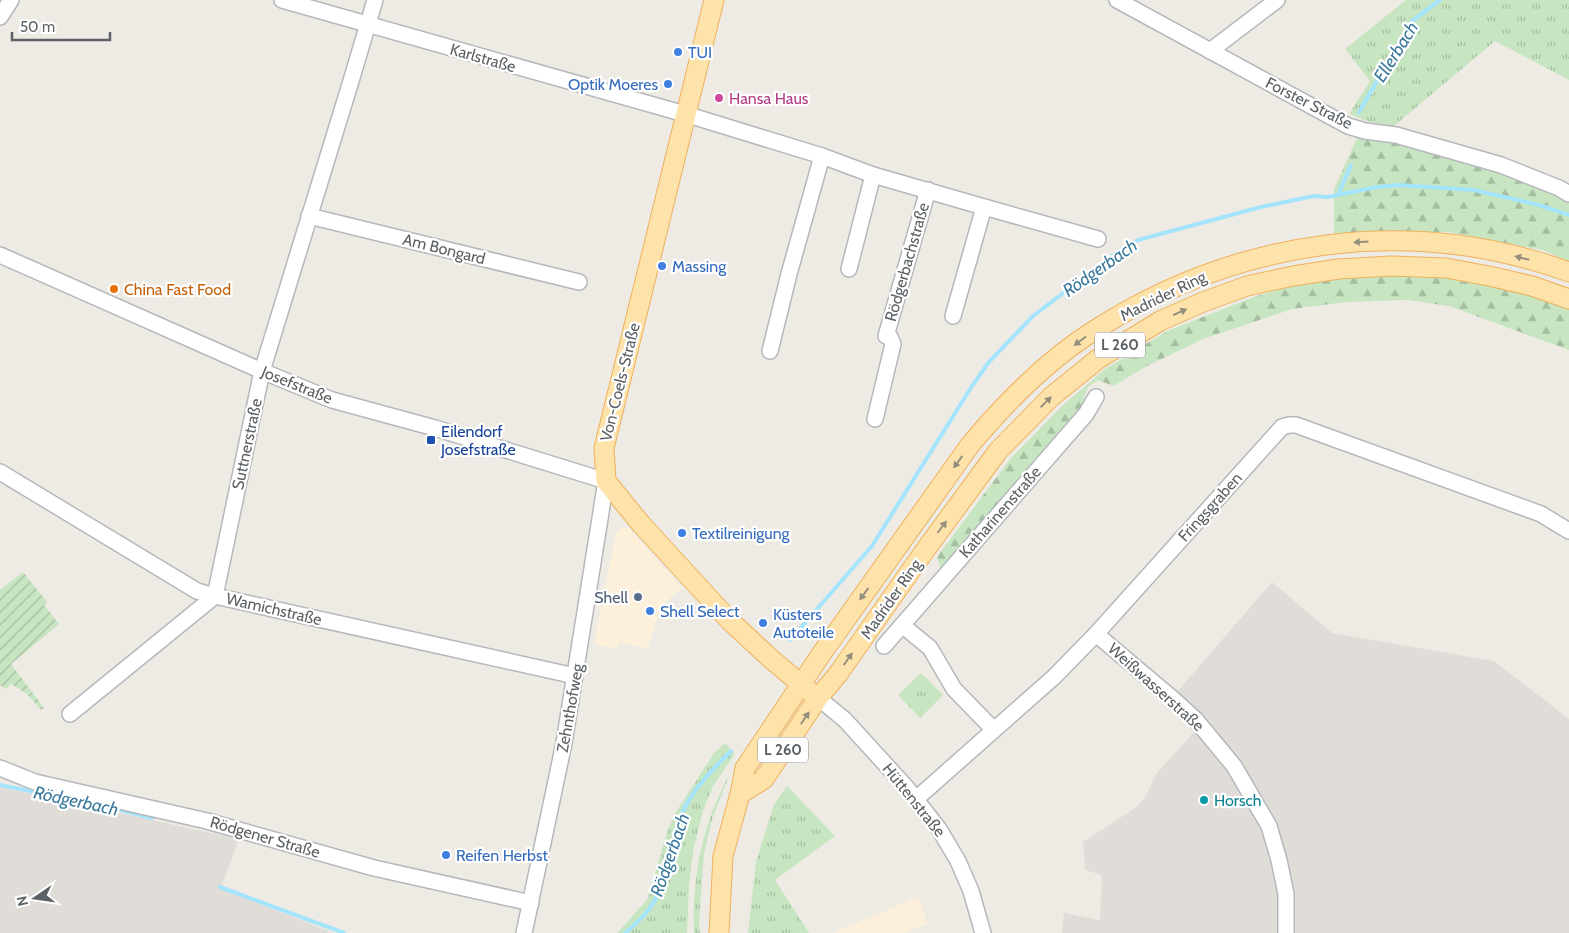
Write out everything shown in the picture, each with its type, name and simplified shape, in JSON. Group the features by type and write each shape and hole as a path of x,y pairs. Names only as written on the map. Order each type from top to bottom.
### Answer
{"main road":[{"name":"Von-Coels-Straße","path":"606,481 604,448 714,0"},
{"name":"Madrider Ring","path":"809,691 970,445 988,424 1033,378 1063,354 1094,331 1148,299 1203,275 1247,261 1291,250 1336,244 1391,241 1447,243 1505,253 1569,272"},
{"name":"Madrider Ring","path":"809,691 838,674 998,451 1051,397 1071,380 1098,359 1160,321 1203,302 1247,286 1293,276 1347,268 1392,266 1446,268 1532,286 1569,299"},
{"path":"606,481 641,524 729,620 809,691"},
{"name":"L 260","path":"718,933 723,856 740,794 764,779 809,691"}],"street":[{"path":"0,17 10,0"},
{"name":"Karlstraße","path":"282,0 685,114"},
{"name":"Suttnerstraße","path":"215,596 262,371 374,0"},
{"name":"Forster Straße","path":"1117,0 1348,126 1396,136 1501,165 1559,188 1569,194"},
{"path":"1210,51 1276,0"},
{"name":"Rödgerbachstraße","path":"685,114 822,156 873,175 1098,239"},
{"path":"770,350 822,156"},
{"path":"849,270 873,175"},
{"name":"Rödgerbachstraße","path":"875,419 893,344 890,337 886,336 928,190"},
{"path":"953,316 984,208"},
{"name":"Am Bongard","path":"309,216 579,282"},
{"name":"Josefstraße","path":"0,255 332,400 435,428 606,481"},
{"name":"Katharinenstraße","path":"884,646 1086,414 1096,398"},
{"name":"Fringsgraben","path":"916,799 1054,677 1096,634 1282,427 1296,425 1541,514 1569,531"},
{"name":"Wamichstraße","path":"0,472 197,590 215,596 575,676"},
{"name":"Zehnthofweg","path":"524,933 532,903 564,743 606,481"},
{"path":"70,714 215,596"},
{"path":"902,625 930,648 954,689 994,730"},
{"name":"Weißwasserstraße","path":"1096,634 1196,720 1234,766 1269,826 1286,894 1286,933"},
{"name":"Hüttenstraße","path":"809,691 845,720 916,799 939,829 958,861 971,891 983,933"},
{"name":"Rödgener Straße","path":"0,768 35,782 207,821 374,868 532,903"}],"shaded area":[{"name":"Shell","path":"621,528 629,528 682,588 661,606 648,648 620,643 616,649 594,644 615,538"},
{"path":"1272,582 1332,633 1494,661 1569,719 1569,933 1062,933 1064,913 1100,920 1102,875 1085,870 1083,842 1135,808 1146,796 1156,774 1206,719 1177,692"},
{"path":"0,787 239,839 221,888 333,933 0,933"},
{"path":"918,897 928,924 904,933 833,933"}],"green space":[{"path":"1406,0 1569,0 1569,80 1495,41 1394,126 1370,122 1349,114 1370,81 1345,49"},
{"path":"1357,138 1395,144 1501,171 1569,202 1569,261 1542,250 1448,232 1334,234 1334,189"},
{"path":"1392,275 1462,280 1524,294 1569,309 1569,350 1449,306 1407,300 1346,302 1292,309 1203,339 1147,366 1113,386 1098,380 1088,387 1079,413 941,569 937,557 1011,458 1062,406 1105,369 1167,331 1254,297 1294,285 1340,278"},
{"path":"23,572 47,602 44,605 59,624 11,664 44,708 41,710 27,694 11,684 6,689 0,685 0,590"},
{"path":"921,673 943,695 920,718 898,695"},
{"path":"725,743 735,754 713,786 703,811 693,851 687,933 617,933 647,900 668,829 676,812 714,753"},
{"path":"730,774 712,819 704,854 699,922 700,933 694,933 695,892 701,851 712,812"},
{"path":"787,786 835,836 775,880 809,933 748,933 756,862 774,804"}],"waterway":[{"name":"Ellerbach","path":"1359,112 1412,21 1440,0"},
{"name":"Ellerbach","path":"1338,195 1351,165"},
{"name":"Rödgerbach","path":"790,640 872,546 989,362 1033,316 1121,249 1138,240 1261,207 1314,196 1328,197 1377,187 1398,185 1474,190 1539,205 1569,215"},
{"name":"Rödgerbach","path":"625,933 637,923 654,902 667,869 675,834 687,803 704,780 731,751"},
{"name":"Rödgerbach","path":"0,785 104,806 152,818"},
{"name":"Rödgerbach","path":"220,887 344,933"}],"place":[{"name":"TUI","path":"678,52"},
{"name":"Optik Moeres","path":"668,84"},
{"name":"Hansa Haus","path":"719,98"},
{"name":"Massing","path":"662,266"},
{"name":"China Fast Food","path":"114,289"},
{"name":"Eilendorf Josefstraße","path":"431,440"},
{"name":"Textilreinigung","path":"682,533"},
{"name":"Shell","path":"638,597"},
{"name":"Shell Select","path":"650,611"},
{"name":"Küsters Autoteile","path":"763,623"},
{"name":"Horsch","path":"1204,800"},
{"name":"Reifen Herbst","path":"446,855"}]}
